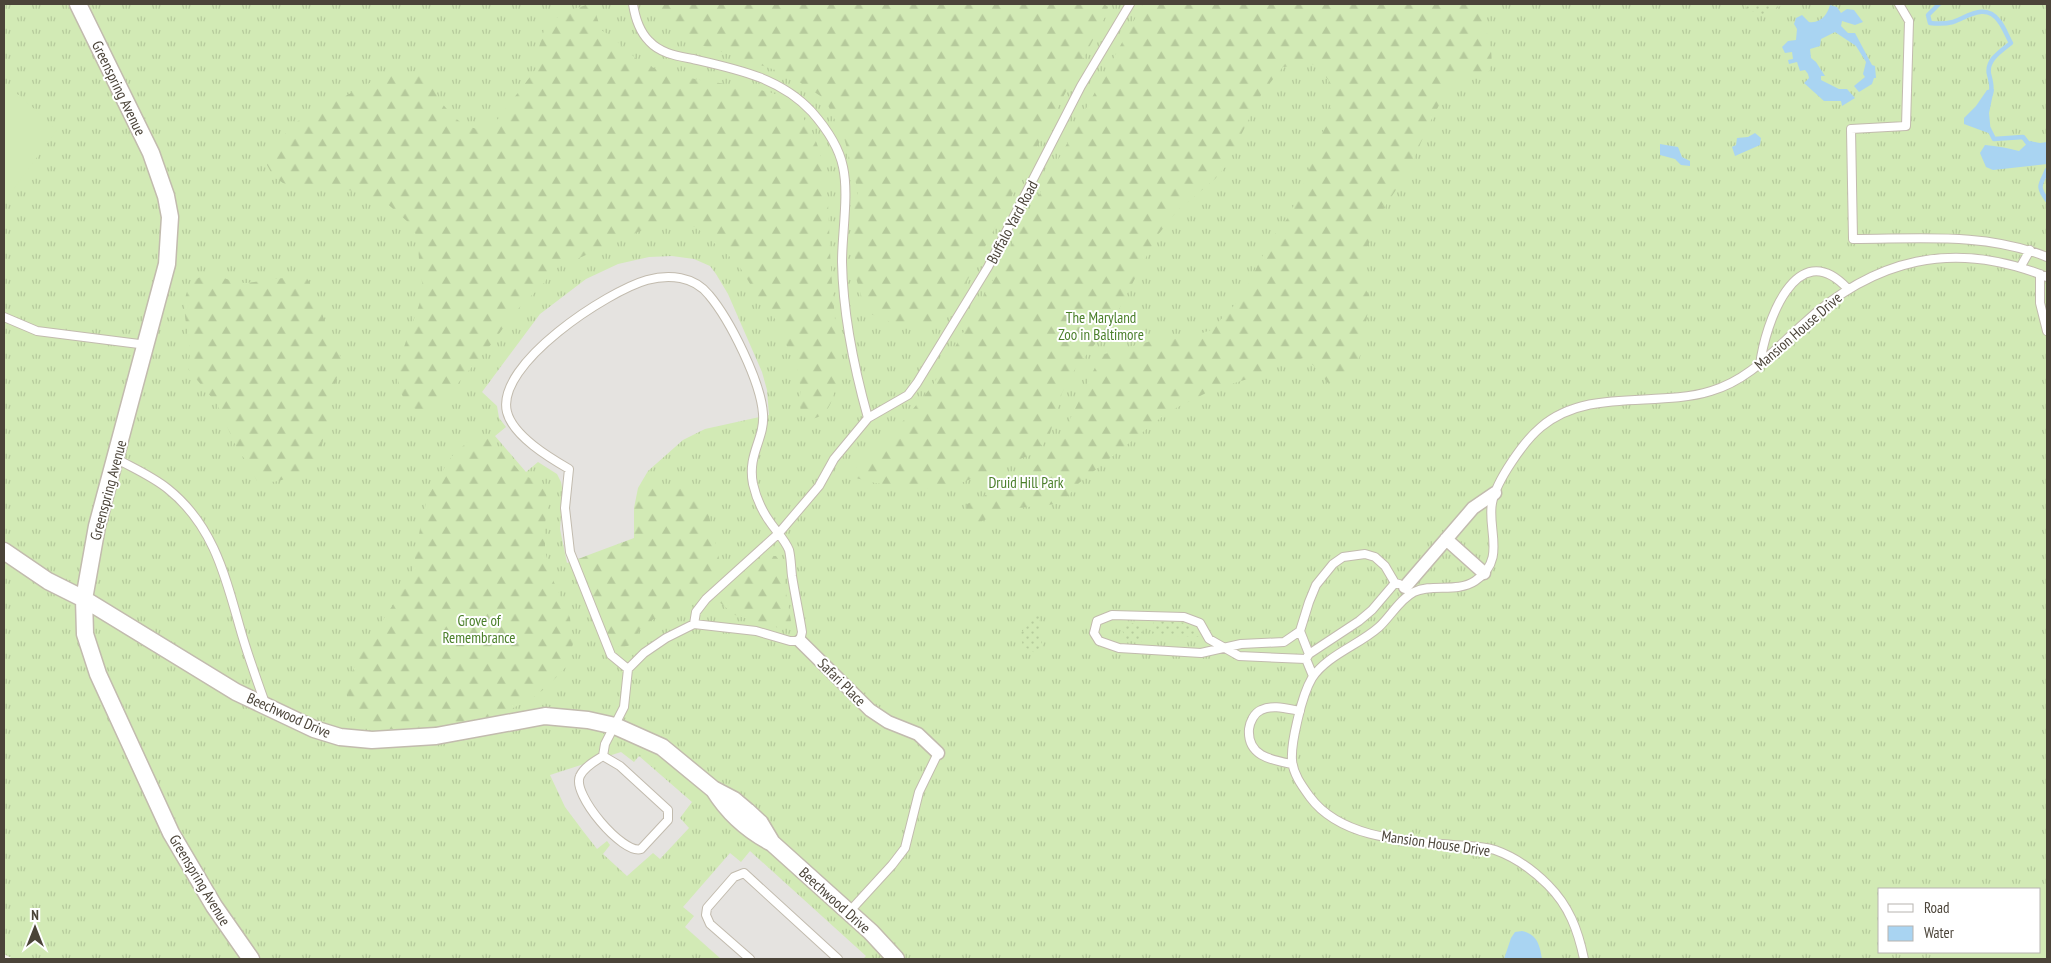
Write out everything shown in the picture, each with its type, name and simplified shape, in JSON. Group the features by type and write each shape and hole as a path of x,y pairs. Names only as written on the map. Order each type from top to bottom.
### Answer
{"street":[{"name":"Greenspring Avenue","path":"78,4 151,153 166,196 170,234 168,264 97,526 84,599 83,622 98,674 144,777 192,871 251,959"},
{"name":"Mansion House Drive","path":"1405,587 1473,508 1495,493"},
{"path":"1446,539 1484,573"},
{"name":"Beechwood Drive","path":"4,551 48,581 84,599 236,692 299,723 340,737 372,740 436,736 545,716 588,720 615,726 662,747 713,788 724,807 738,821 752,833 772,843 849,912 895,959"},
{"name":"Safari Place","path":"800,641 870,710 888,722 918,734 938,753"}],"lane":[{"path":"633,4 636,22 648,41 667,54 773,82 793,94 813,113 834,141 843,167 842,264 848,328 857,378 868,418 834,459 820,486 778,534 706,599 696,612 694,624"},
{"name":"Buffalo Yard Road","path":"868,418 908,395 953,327 1013,222 1081,86 1130,4"},
{"path":"1899,4 1909,21 1906,126 1851,128 1854,239 1965,238 1998,242 2030,250 2047,257"},
{"path":"2021,266 2030,250"},
{"name":"Mansion House Drive","path":"1484,573 1490,564 1494,552 1491,504 1495,493 1526,443 1540,427 1555,417 1593,403 1671,399 1710,392 1742,377 1760,365 1809,319 1848,288 1923,259 1970,257 2021,266 2043,275"},
{"path":"1760,365 1767,328 1789,287 1808,272 1820,270 1836,276 1848,288"},
{"path":"2043,275 2040,303 2047,331"},
{"path":"603,756 620,766 668,810 668,820 641,849 628,848 614,835 594,813 579,788 580,776 583,772 603,756 605,744 624,706 628,669 644,653 666,638 694,624 756,631 790,642 800,641 802,632 789,550 760,506 751,472 753,453 761,432 763,415 757,392 739,345 726,320 708,293 691,281 679,277 664,277 630,286 598,303 568,324 541,346 510,388 506,401 510,422 542,454 570,469 565,508 570,552 611,655 628,669"},
{"path":"4,317 28,329 47,333 147,345"},
{"path":"115,458 167,488 183,502 210,538 228,584 251,667 267,708"},
{"path":"1313,676 1300,631 1308,602 1316,585 1333,564 1344,557 1365,554 1375,557 1405,587 1464,586 1475,581 1484,573"},
{"name":"Mansion House Drive","path":"1307,656 1405,587"},
{"name":"Mansion House Drive","path":"1405,587 1378,628 1325,664 1313,676 1300,711 1294,738 1292,764 1299,782 1314,803 1348,825 1376,835 1408,841 1480,847 1497,851 1517,860 1544,881 1568,910 1579,932 1584,959"},
{"path":"1300,631 1284,642 1241,644 1222,648 1201,653 1119,648 1099,641 1094,633 1094,627 1097,621 1103,617 1184,616 1200,624 1209,639 1222,648 1239,656 1307,656"},
{"path":"1292,764 1272,760 1256,753 1251,745 1249,736 1250,724 1254,716 1266,708 1282,707 1300,711"},
{"name":"Safari Place","path":"849,912 905,848 919,792 938,753"},
{"path":"750,959 710,924 706,915 707,908 734,877 744,873 838,959"}],"green space":[{"name":"Druid Hill Park","path":"4,4 2047,4 2047,959 13,959 4,954"},
{"path":"653,4 1104,4 1108,7 1105,17 954,306 933,327 895,324 866,312 856,278 852,218 858,191 845,141 825,99 787,74 677,37 654,10"},
{"name":"The Maryland Zoo in Baltimore","path":"1143,4 1484,4 1485,24 1492,56 1490,69 1487,75 1464,74 1452,81 1429,124 1409,170 1386,205 1362,259 1363,284 1370,298 1361,353 1355,369 1343,380 1328,383 1313,365 1304,358 1281,364 1267,373 1212,390 1168,412 1079,483 1063,502 1009,509 973,525 966,513 967,504 1026,476 1058,444 1101,355 1151,341 1190,337 1211,330 1242,297 1271,239 1287,219 1301,191 1325,126 1333,96 1329,81 1319,68 1312,64 1283,67 1262,93 1225,167 1215,179 1177,211 1157,236 1113,321 1073,372 1062,393 1049,437 1033,454 961,483 925,489 875,483 848,476 898,427 933,385 978,307"},
{"path":"1745,4 1784,4 1762,16 1746,8"},
{"path":"586,5 596,14 601,30 642,63 686,77 776,94 791,104 803,118 815,138 825,174 827,190 837,375 831,403 820,416 808,420 801,412 799,401 801,390 797,369 774,317 761,302 738,264 697,228 688,224 654,225 552,270 545,282 513,314 494,341 436,409 417,410 403,396 399,384 399,369 402,354 421,298 420,241 408,222 383,200 328,184 293,187 273,176 267,165 268,155 274,145 298,121 385,75 419,71 430,77 436,88 438,99 464,125 477,129 489,126 498,119 536,69 539,47 545,27 563,13"},
{"path":"4,89 19,95 57,130 4,202"},
{"path":"213,274 235,282 246,283 305,275 314,292 341,359 321,449 317,457 303,470 285,479 266,482 257,481 247,461 239,453 217,404 188,369 190,350 185,316 185,299 194,281"},
{"name":"Grove of Remembrance","path":"476,434 492,440 523,475 538,481 545,491 548,500 545,524 545,551 553,580 570,618 573,644 565,668 547,687 528,701 500,714 447,726 374,730 359,723 350,712 345,686 360,656 412,575 421,523 428,496 451,457"},
{"path":"684,483 708,512 722,571 641,628 631,645 620,648 606,632 600,620 578,559 634,538 634,508 638,488"},
{"path":"767,556 776,556 781,563 791,621 786,627 779,628 735,615 718,601"},
{"path":"1039,613 1039,629 1043,649 1037,654 1023,646 1020,634"},
{"path":"1156,621 1190,623 1199,637 1152,635 1153,623"},
{"path":"1130,623 1143,624 1142,642 1126,639 1121,628 1123,625"},
{"path":"2047,892 2047,959 1945,959 1942,953 2041,953 2041,894"}],"shaded area":[{"path":"672,256 694,259 710,266 716,274 728,294 762,372 767,390 769,415 705,429 683,440 648,471 638,488 634,508 634,538 567,563 560,529 563,493 561,482 557,474 538,462 526,472 495,436 506,427 499,418 497,406 482,392 540,314 586,279 618,264 649,257"},
{"path":"621,752 634,762 639,756 692,802 680,818 689,828 660,859 653,853 627,876 603,854 610,845 607,841 597,849 583,831 565,807 550,775"},
{"path":"750,851 866,956 863,959 721,959 685,927 694,916 683,907 730,853 741,862"}],"water":[{"path":"1830,5 1837,7 1841,13 1847,9 1854,10 1863,22 1855,25 1842,21 1841,26 1848,33 1855,33 1872,65 1875,66 1876,78 1874,78 1872,84 1859,92 1854,86 1865,77 1863,74 1866,62 1856,46 1835,32 1821,39 1820,46 1810,49 1811,58 1825,76 1821,76 1821,80 1839,89 1847,89 1855,98 1842,106 1841,101 1824,101 1804,83 1809,78 1808,74 1805,70 1800,71 1797,62 1789,64 1788,60 1793,59 1792,52 1785,53 1782,47 1788,41 1796,40 1797,29 1794,24 1796,18 1802,15 1809,22 1820,20 1828,11"},
{"path":"1994,89 1989,113 1991,134 1964,124 1964,118 1976,106 1987,90"},
{"path":"1755,133 1761,138 1760,145 1735,156 1732,147 1736,145 1737,138 1748,137"},
{"path":"2030,141 2047,142 2047,164 1993,170 1986,167 1980,153 1985,145 2019,151"},
{"path":"1660,144 1678,147 1682,157 1690,161 1690,166 1681,165 1675,159 1660,155"},
{"path":"1515,932 1527,932 1537,941 1542,959 1504,959 1511,938"}],"waterway":[{"path":"1939,4 1928,15 1930,23 1950,23 1971,14 1983,12 1994,16 2002,26 2011,43 1995,56 1990,64 1991,94"},
{"path":"1989,129 1994,139 2023,137 2030,146"},
{"path":"2047,170 2041,182 2041,188 2047,200"}]}
